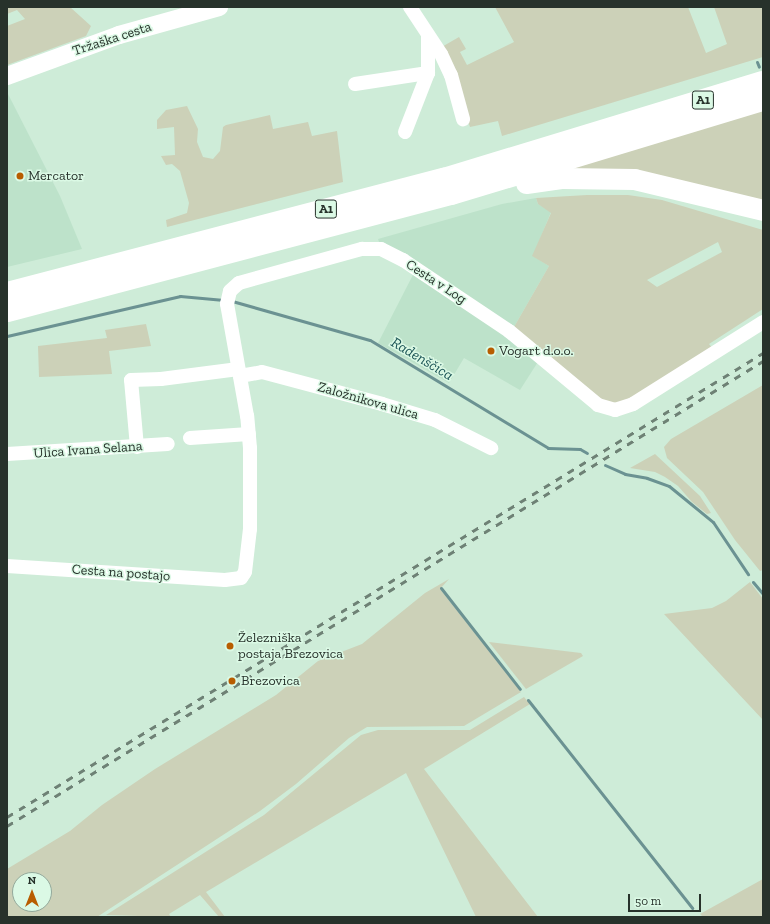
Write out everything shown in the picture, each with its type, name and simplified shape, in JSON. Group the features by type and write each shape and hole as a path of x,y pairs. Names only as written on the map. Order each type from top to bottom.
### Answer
{"highway":[{"name":"A1","path":"7,292 444,178 763,81"},
{"name":"A1","path":"7,311 451,194 763,100"},
{"path":"451,194 478,194 516,184 563,178 634,179 763,210"}],"main road":[{"name":"Tržaška cesta","path":"7,76 119,35 219,7"}],"street":[{"path":"410,7 428,36 438,48 451,75 463,119"},
{"path":"405,132 428,73 428,36"},
{"path":"355,84 428,73"},
{"name":"Cesta v Log","path":"239,373 228,300 239,283 362,248 381,249 410,264 509,331 598,405 606,409 622,409 763,322"},
{"name":"Založnikova ulica","path":"137,447 131,380 262,372 382,404 435,420 490,448"},
{"path":"190,438 249,434 239,373"},
{"name":"Cesta na postajo","path":"7,566 235,581 245,572 250,530 249,434"},
{"name":"Ulica Ivana Selana","path":"7,454 168,444"}],"shaded area":[{"path":"7,7 70,7 91,26 86,36 7,65 7,26 25,19 17,10 7,14"},
{"path":"495,7 688,7 706,53 727,44 714,7 763,7 763,57 502,136 498,121 470,127 440,48 459,37 466,49 460,52 467,65 514,42"},
{"path":"7,92 60,196 82,249 7,267"},
{"path":"187,106 198,129 197,142 203,157 213,159 220,151 223,127 270,115 273,129 308,122 312,136 337,131 343,182 167,227 166,220 187,213 189,203 180,171 172,164 166,165 161,156 175,155 174,127 157,129 157,120 166,110"},
{"path":"763,109 763,201 574,170 575,165"},
{"path":"587,195 628,195 662,200 763,230 763,309 709,344 713,349 630,400 606,405 514,327 549,266 532,256 551,213 538,204 536,198","holes":["718,242 722,252 657,287 647,280"]},
{"path":"536,198 538,204 551,212 533,256 549,266 514,327 543,354 520,390 464,358 449,383 378,343 417,267 380,245 378,239 502,204"},
{"path":"146,324 151,346 109,351 112,374 39,377 38,346 107,338 105,330"},
{"path":"763,385 763,570 760,571 735,540 703,492 667,458 664,447 671,439"},
{"path":"655,454 700,496 711,513 707,514 692,502 678,486 665,477 655,472 630,468"},
{"path":"449,579 440,589 521,692 464,726 367,727 349,738 296,784 260,811 97,917 7,917 7,869 70,831 102,805 155,769 276,695 318,661 362,644 425,593"},
{"path":"750,582 763,599 763,720 664,614 712,608 726,601"},
{"path":"489,642 581,653 583,656 526,689"},
{"path":"524,697 530,704 424,769 538,917 476,917 406,773 206,892 225,917 219,917 200,895 169,914 171,917 106,915 264,815 361,735 378,730 470,730"},
{"path":"763,879 763,917 703,917 700,914"}],"waterway":[{"path":"757,62 759,67"},
{"path":"7,336 180,296 224,300"},
{"name":"Radenščica","path":"232,301 370,340 548,448 580,449 587,453"},
{"name":"Radenščica","path":"605,465 625,474 647,478 669,486 713,522 748,574"},
{"name":"Radenščica","path":"753,582 763,594"},
{"path":"441,588 520,689"},
{"path":"528,700 692,908"}],"railway":[{"path":"7,817 763,353"},
{"path":"7,826 763,361"}],"place":[{"name":"Mercator","path":"20,176"},
{"name":"Vogart d.o.o.","path":"491,351"},
{"name":"Železniška postaja Brezovica","path":"230,646"},
{"name":"Brezovica","path":"232,681"}]}
